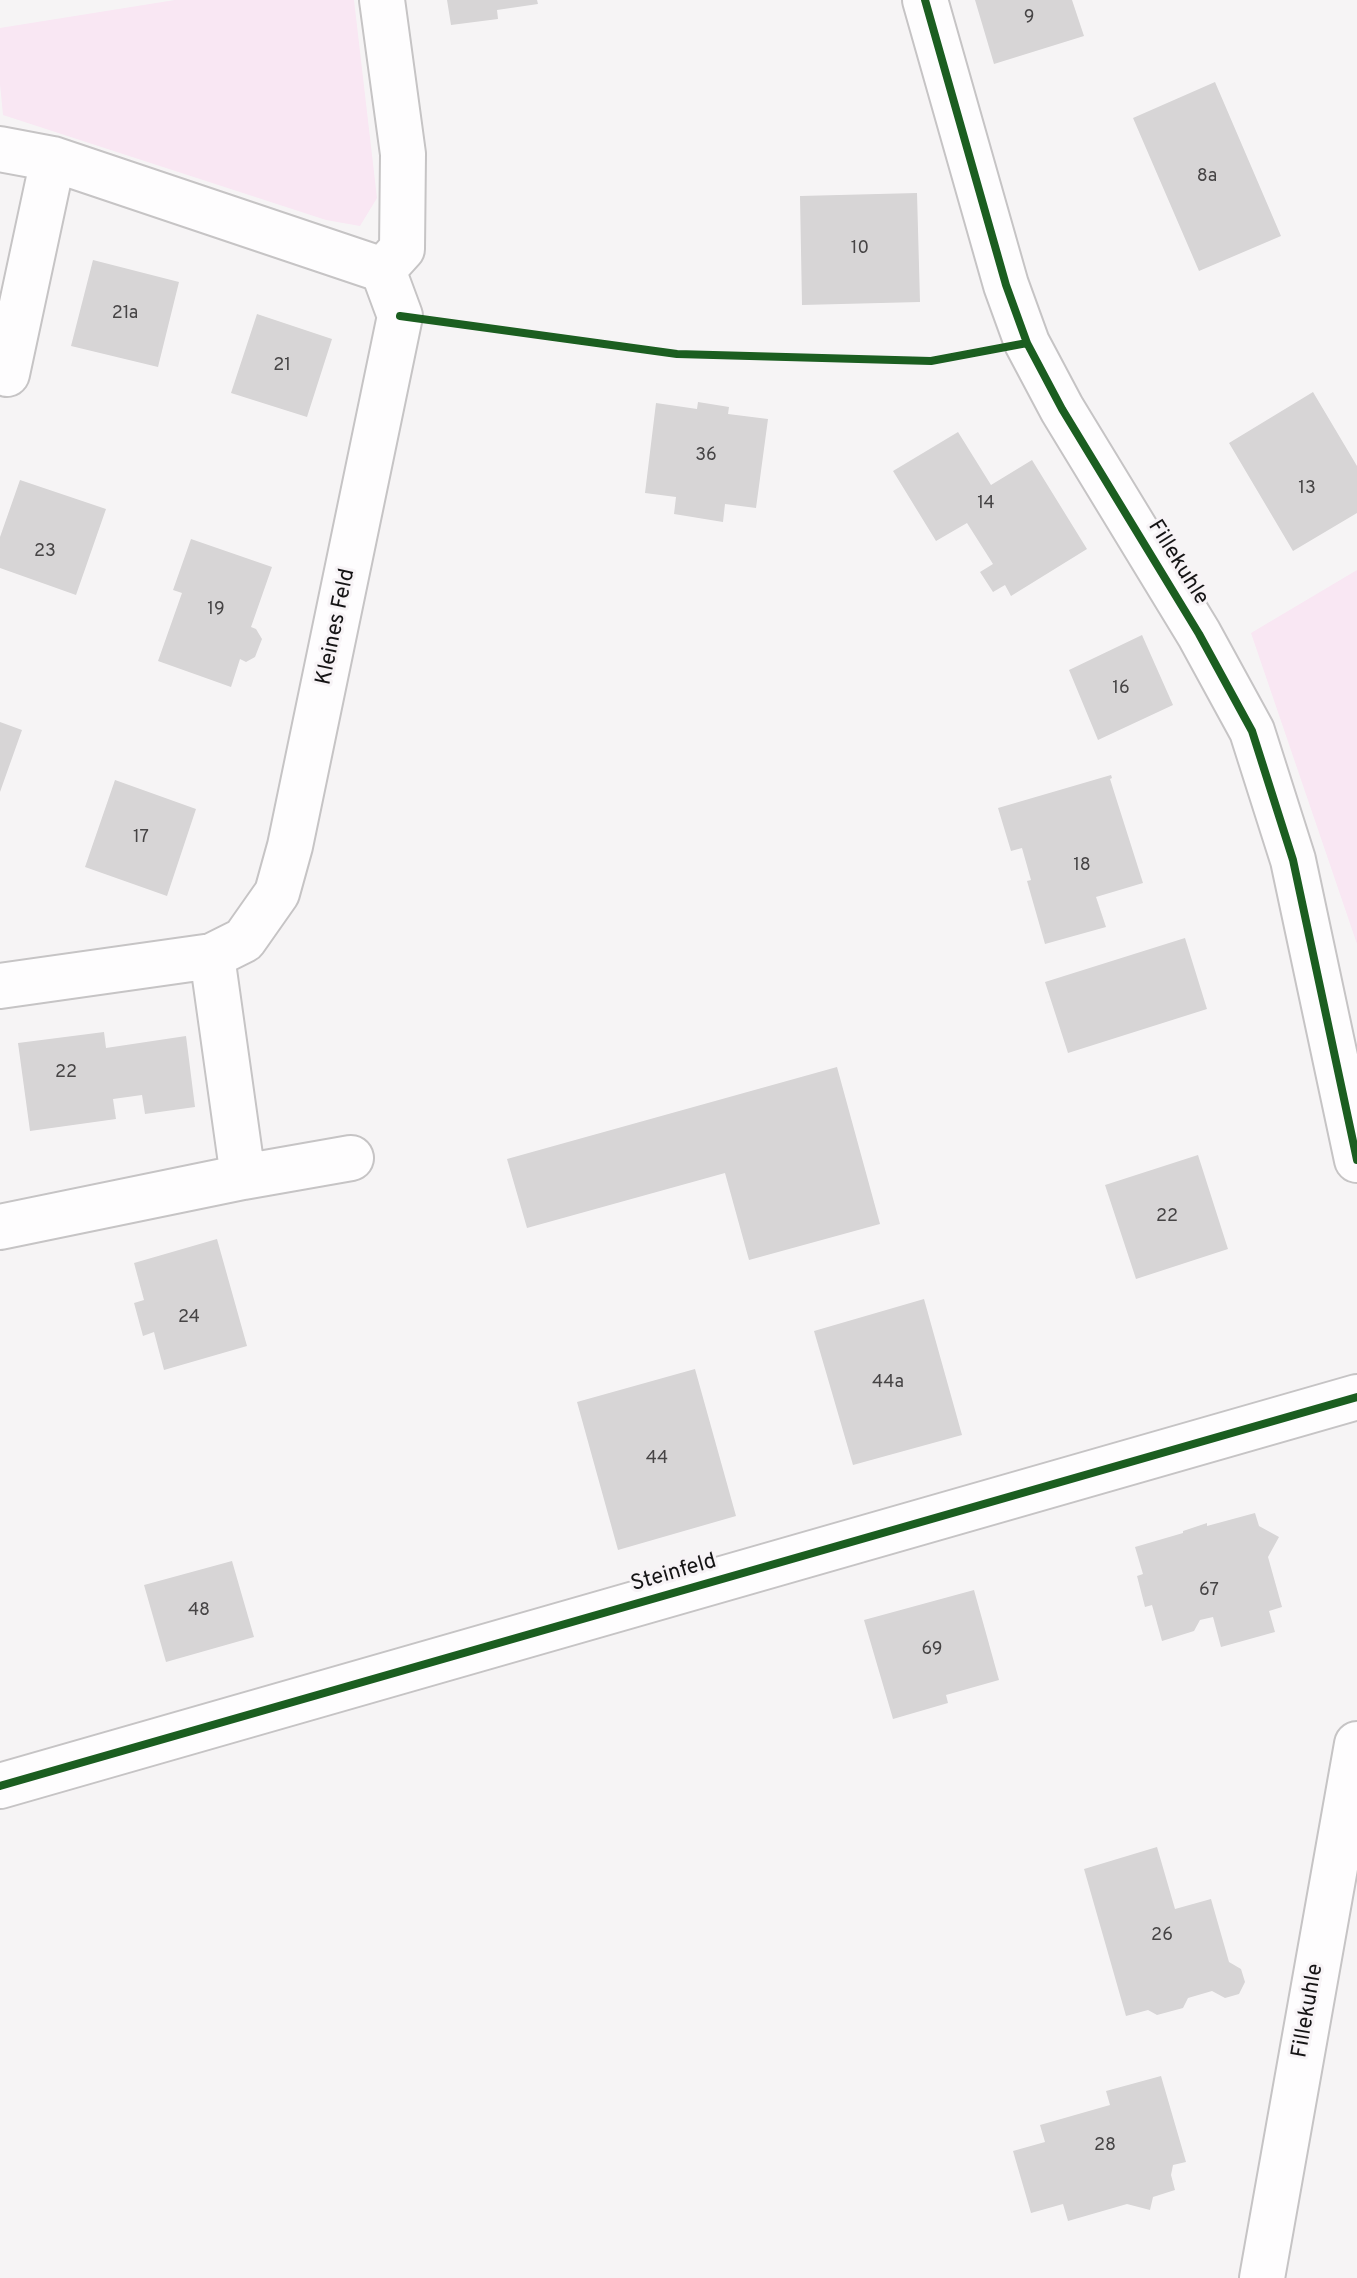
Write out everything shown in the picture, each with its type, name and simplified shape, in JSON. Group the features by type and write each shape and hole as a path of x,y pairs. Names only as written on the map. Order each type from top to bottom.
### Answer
{"street":[{"path":"0,149 53,159 383,270 402,249 403,154 382,0"},
{"name":"Fillekuhle","path":"925,0 1006,285 1027,343 1062,409 1199,634 1252,731 1293,860 1357,1160"},
{"path":"7,374 53,159"},
{"name":"Kleines Feld","path":"0,986 212,956 244,940 277,893 290,846 400,316 383,270"},
{"path":"212,956 243,1177"},
{"path":"0,1227 351,1158"},
{"name":"Steinfeld","path":"0,1786 1357,1397"},
{"name":"Fillekuhle","path":"1262,2278 1357,1744"}],"shaded area":[{"path":"175,0 354,0 377,198 360,226 326,220 3,115 0,28"},
{"path":"1357,570 1357,944 1251,633"}],"building":[{"path":"447,0 537,0 538,4 497,10 498,19 451,25"},
{"path":"975,0 1072,0 1084,36 994,64"},
{"path":"1215,82 1281,236 1199,271 1133,118"},
{"path":"917,193 920,302 802,305 800,196"},
{"path":"93,260 179,282 158,367 71,346"},
{"path":"257,314 332,339 307,417 231,393"},
{"path":"1313,392 1357,466 1357,513 1293,551 1229,443"},
{"path":"698,402 729,407 728,414 768,419 756,508 725,504 723,522 674,514 676,497 645,493 656,403 697,409"},
{"path":"958,432 991,485 1032,460 1087,549 1011,596 1005,585 993,592 980,572 993,564 967,523 936,541 893,471"},
{"path":"20,480 106,509 76,595 0,568 0,537"},
{"path":"191,539 272,567 251,627 262,639 255,657 246,662 240,659 231,687 158,661 182,593 173,590"},
{"path":"1142,635 1173,705 1098,740 1069,670"},
{"path":"0,722 22,730 0,792"},
{"path":"1111,775 1143,883 1096,897 1106,927 1045,944 1027,881 1031,880 1022,848 1011,851 998,808"},
{"path":"115,780 196,809 167,896 85,867"},
{"path":"1185,938 1207,1009 1068,1053 1045,982"},
{"path":"104,1032 106,1048 186,1036 195,1107 145,1114 142,1095 113,1099 116,1119 30,1131 18,1043"},
{"path":"837,1067 880,1224 749,1260 725,1173 527,1228 507,1159"},
{"path":"1198,1155 1228,1249 1136,1279 1105,1185"},
{"path":"217,1239 247,1346 164,1370 154,1332 143,1336 134,1303 144,1300 134,1263"},
{"path":"924,1299 962,1435 853,1465 814,1331"},
{"path":"695,1369 736,1516 618,1550 577,1402"},
{"path":"1255,1513 1259,1526 1279,1537 1268,1557 1282,1607 1269,1611 1275,1632 1221,1647 1213,1617 1200,1620 1194,1631 1162,1641 1152,1605 1145,1607 1137,1576 1143,1574 1135,1547 1207,1523 1207,1526"},
{"path":"232,1561 254,1637 166,1662 144,1585"},
{"path":"974,1590 999,1680 946,1695 948,1703 893,1719 864,1620"},
{"path":"1157,1847 1175,1909 1211,1899 1229,1962 1241,1969 1245,1982 1239,1994 1225,1998 1212,1991 1188,1998 1183,2008 1157,2015 1148,2010 1126,2016 1084,1869"},
{"path":"1161,2076 1186,2162 1173,2165 1171,2175 1175,2190 1153,2197 1150,2210 1127,2204 1068,2221 1063,2204 1031,2213 1013,2151 1045,2142 1040,2125 1110,2105 1106,2091"}],"cycle path":[{"path":"925,0 1006,285 1027,343 1062,409 1199,634 1252,731 1293,860 1357,1160"},
{"path":"400,316 677,354 931,361 1027,343"},
{"path":"0,1786 1357,1397"}]}
